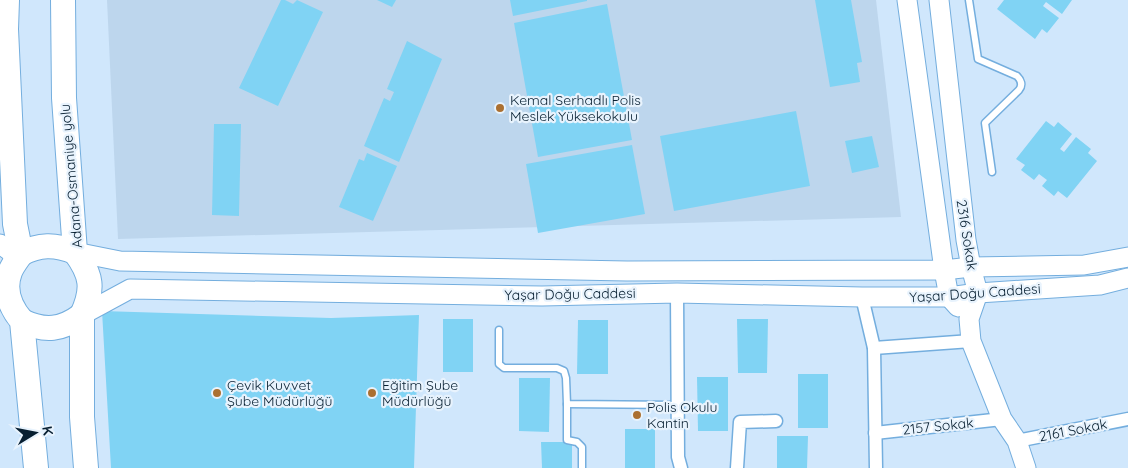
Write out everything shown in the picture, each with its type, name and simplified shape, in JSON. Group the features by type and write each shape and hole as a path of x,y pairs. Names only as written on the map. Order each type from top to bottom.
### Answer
{"highway":[{"path":"6,0 15,224 8,290 36,468"},
{"name":"Adana-Osmaniye yolu","path":"63,0 64,98 75,252 88,272 91,289 82,315 82,417 86,468"},
{"name":"Yaşar Doğu Caddesi","path":"12,254 49,246 62,246 75,252"},
{"name":"Yaşar Doğu Caddesi","path":"13,317 33,326 46,329 71,323 82,315"}],"main road":[{"name":"2316 Sokak","path":"907,0 949,298"},
{"name":"2316 Sokak","path":"939,0 966,240 978,293"},
{"path":"0,149 10,116"},
{"name":"Yaşar Doğu Caddesi","path":"75,252 120,261 627,271 944,270 971,267 1084,264 1128,257"},
{"name":"Yaşar Doğu Caddesi","path":"82,315 130,289 542,296 677,293 949,298 978,293 1100,285 1128,278"},
{"path":"978,293 969,319 971,340 1002,419 1017,441 1026,468"},
{"path":"949,298 969,319"}],"street":[{"path":"677,293 677,405 680,468"},
{"path":"862,297 874,348 876,468"},
{"path":"874,348 971,340"},
{"name":"2157 Sokak","path":"875,433 1002,419"},
{"name":"2161 Sokak","path":"1017,441 1128,419"},
{"path":"737,468 740,422 776,421"}],"lane":[{"path":"969,0 978,59 1017,76 1022,86 985,123 992,172"},
{"path":"499,330 499,364 504,368 557,368 564,371 566,378 567,440 577,442 582,447 582,468"},
{"path":"567,404 677,405"}],"shaded area":[{"name":"Kemal Serhadlı Polis Meslek Yüksekokulu","path":"107,0 876,0 901,217 118,239"}],"building":[{"path":"281,0 293,4 297,0 323,12 278,106 239,88"},
{"path":"377,0 396,0 392,7"},
{"path":"510,0 587,0 587,1 513,16"},
{"path":"815,0 851,0 862,62 857,63 860,82 830,87"},
{"path":"1004,0 1072,0 1062,14 1046,2 1043,6 1059,18 1047,33 1042,29 1035,39 997,9"},
{"path":"607,4 632,140 538,157 514,23"},
{"path":"407,41 442,59 399,162 364,146 384,98 390,101 394,92 387,89"},
{"path":"796,111 810,186 674,211 660,136"},
{"path":"1046,121 1054,127 1058,122 1072,134 1060,149 1064,152 1076,137 1091,149 1088,153 1097,161 1067,198 1058,191 1054,196 1042,186 1047,180 1039,174 1034,180 1021,170 1025,165 1016,159"},
{"path":"214,124 241,124 239,216 212,215"},
{"path":"872,136 879,167 852,173 845,141"},
{"path":"632,145 645,214 538,233 526,164"},
{"path":"367,153 397,166 373,221 339,207 359,159 364,161"},
{"name":"Çevik Kuvvet Şube Müdürlüğü","path":"102,311 331,318 419,315 414,468 111,468"},
{"path":"443,319 473,319 473,372 443,372"},
{"path":"737,319 768,319 767,373 738,373"},
{"path":"578,320 608,320 608,374 577,374"},
{"path":"798,374 828,374 828,428 798,428"},
{"path":"697,377 728,377 728,431 698,431"},
{"path":"519,378 550,378 549,432 519,431"},
{"path":"625,429 655,429 655,468 625,468"},
{"path":"777,436 808,436 807,468 777,468"},
{"path":"541,442 572,442 572,468 542,468"}],"place":[{"name":"Kemal Serhadlı Polis Meslek Yüksekokulu","path":"500,108"},
{"name":"Çevik Kuvvet Şube Müdürlüğü","path":"217,393"},
{"name":"Eğitim Şube Müdürlüğü","path":"372,393"},
{"name":"Polis Okulu Kantin","path":"637,415"}]}
